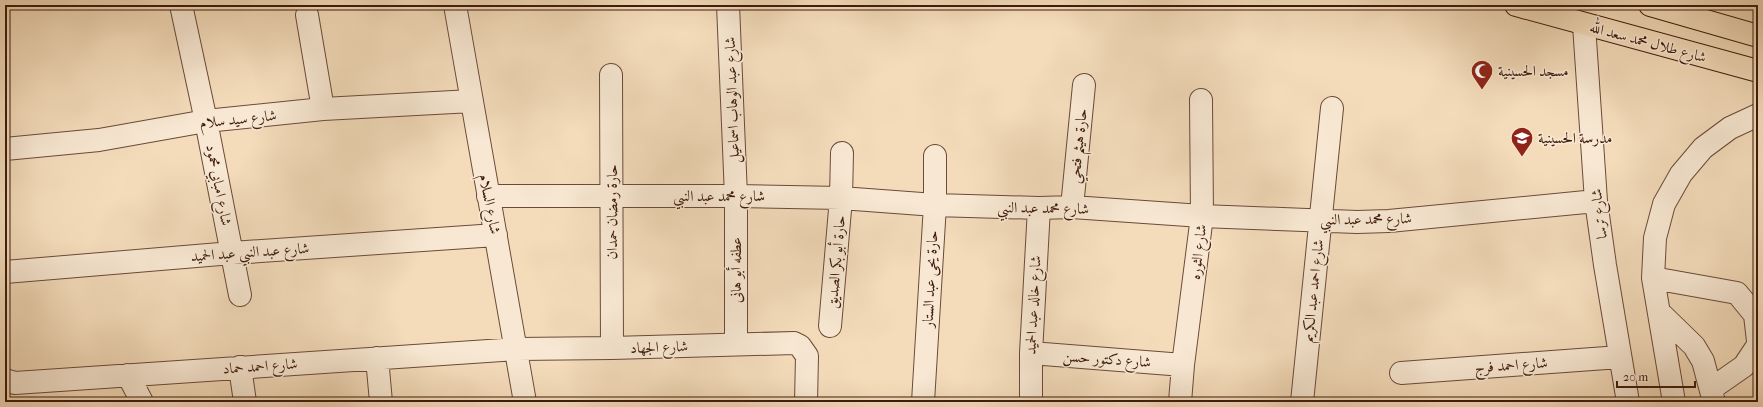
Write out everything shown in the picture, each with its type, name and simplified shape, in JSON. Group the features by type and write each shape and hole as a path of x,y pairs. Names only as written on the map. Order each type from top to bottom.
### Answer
{"main road":[{"name":"شارع طلال محمد سعد الله","path":"1516,5 1581,15 1758,71"},
{"path":"1650,5 1758,36"}],"street":[{"name":"شارع امبابي محمود","path":"181,5 206,121 240,295"},
{"name":"شارع السلام","path":"455,5 488,196 517,349 525,402"},
{"name":"شارع عبد الوهاب اسماعيل","path":"728,5 736,196"},
{"path":"307,15 323,109"},
{"name":"شارع ترسا","path":"1581,15 1596,201 1628,402"},
{"name":"حارة رمضان حمدان","path":"611,75 612,348"},
{"name":"حارة هيثم فتحي","path":"1072,206 1084,85"},
{"name":"شارع الثوره","path":"1180,402 1183,365 1202,216 1201,100"},
{"name":"شارع سيد سلام","path":"5,149 99,140 206,121 323,109 472,101"},
{"name":"شارع احمد عبد الكريم","path":"1302,402 1332,108"},
{"path":"1674,402 1653,278 1655,238 1664,204 1680,174 1703,148 1730,128 1758,115"},
{"name":"حارة أبو بكر الصديق","path":"830,326 841,198 842,154"},
{"name":"حارة يحى عبد الستار","path":"923,402 935,205 935,156"},
{"name":"شارع محمد عبد النبي","path":"488,196 736,196 841,198 935,205 1038,208 1072,206 1202,216 1389,221 1596,201"},
{"name":"عطفه أبو هانى","path":"736,196 736,344"},
{"name":"شارع خالد عبد الحميد","path":"1031,402 1030,353 1038,208"},
{"name":"شارع عبد النبي عبد الحميد","path":"5,272 232,253 496,235"},
{"path":"1653,278 1737,293 1755,315 1758,340"},
{"path":"1659,312 1694,346 1703,361 1712,395 1744,366 1758,345"},
{"name":"شارع الجهاد","path":"517,349 794,343 800,346 807,356 806,402"},
{"name":"شارع احمد حماد","path":"13,388 128,376 517,349"},
{"name":"شارع دكتور حسن","path":"1030,353 1183,365"},
{"name":"شارع احمد فرج","path":"1401,373 1620,357"},
{"path":"377,358 381,402"},
{"path":"240,368 245,402"},
{"path":"128,376 142,402"}],"place":[{"name":"مسجد الحسينية","path":"1482,90"},
{"name":"مدرسة الحسينية","path":"1522,158"}]}
